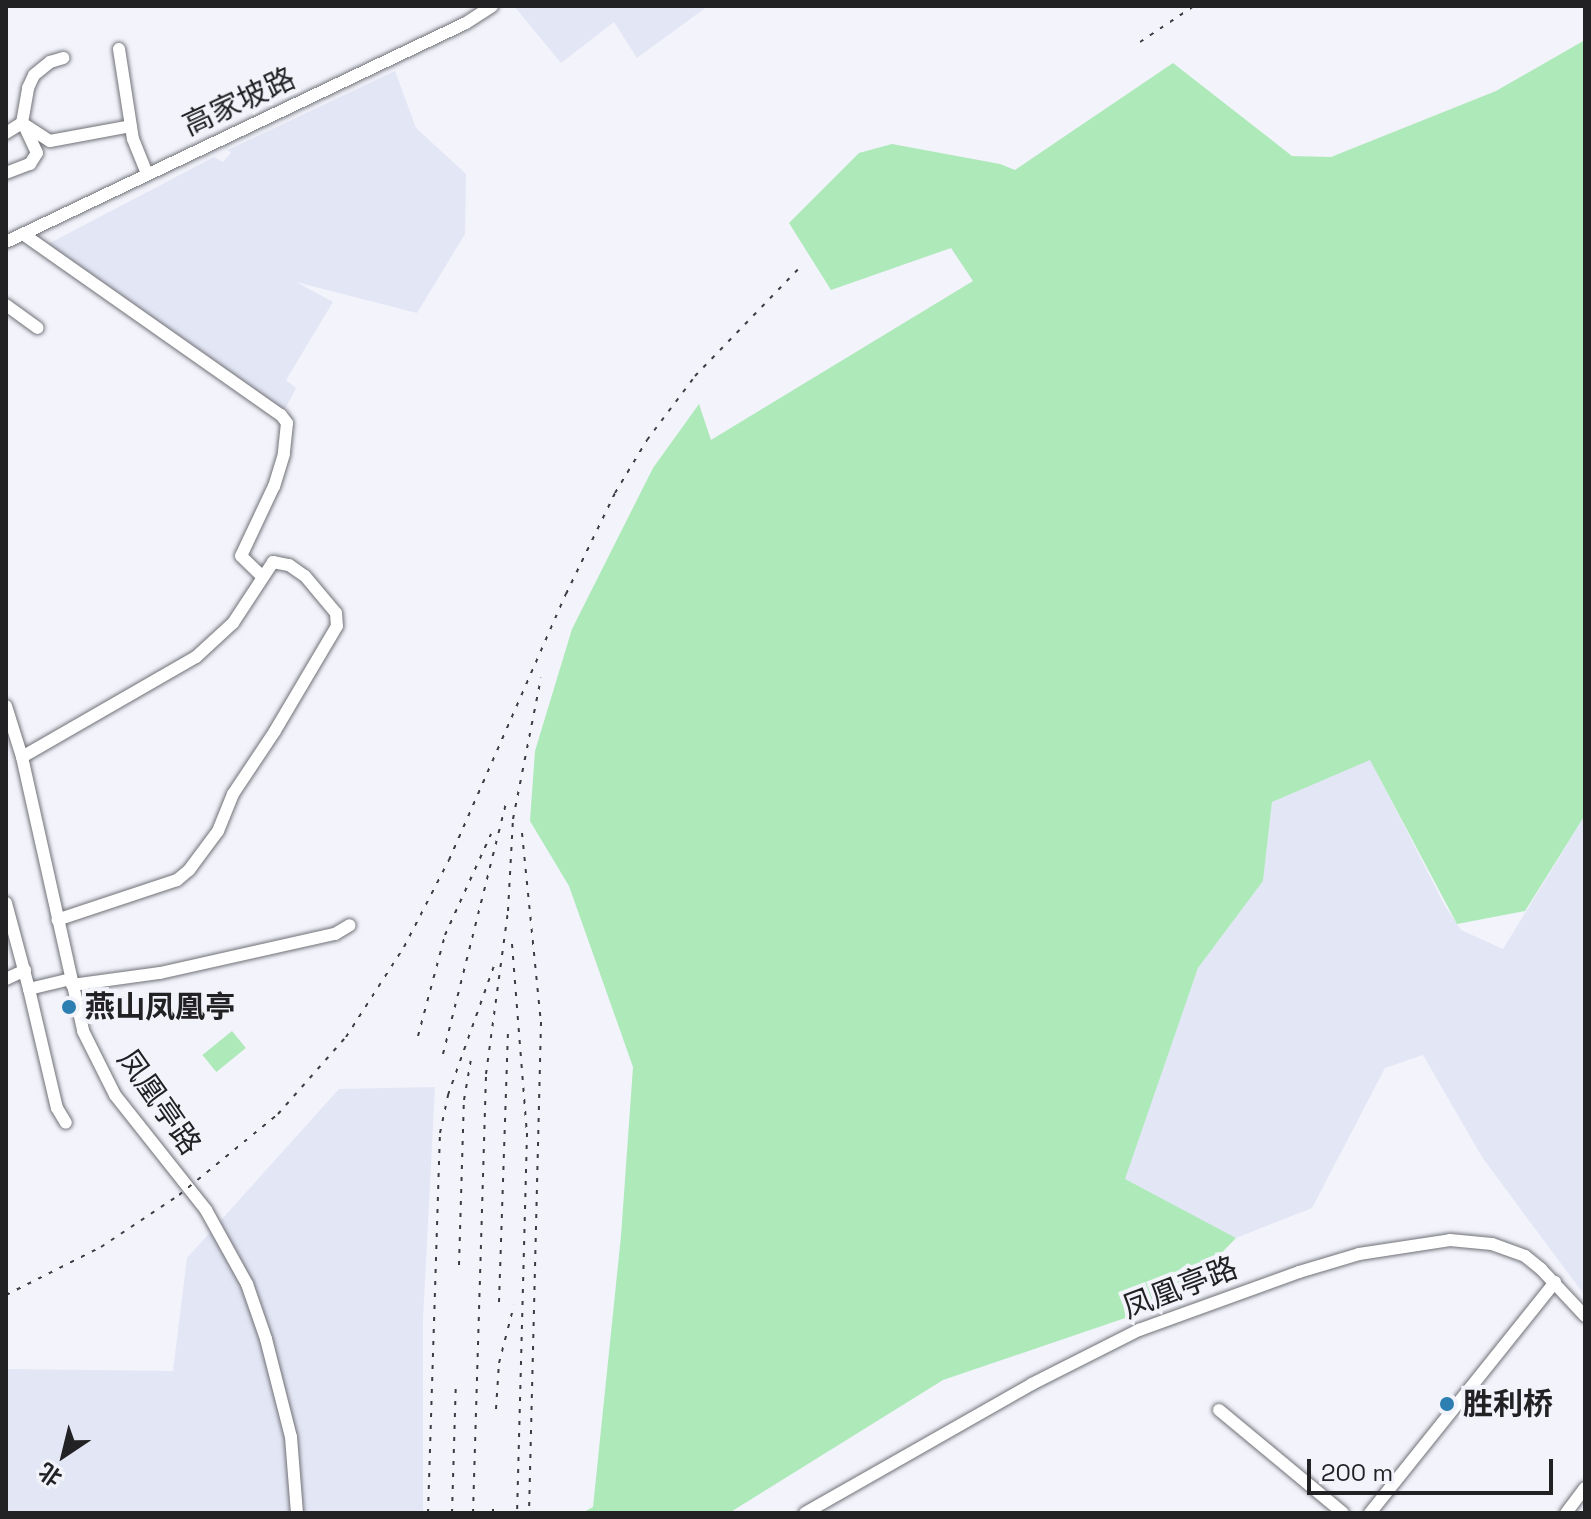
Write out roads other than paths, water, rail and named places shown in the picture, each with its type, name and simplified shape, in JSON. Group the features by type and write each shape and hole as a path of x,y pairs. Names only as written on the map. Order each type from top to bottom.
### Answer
{"street":[{"name":"高家坡路","path":"6,242 466,23 492,6"},
{"path":"119,49 131,126 147,173"},
{"path":"6,173 30,164 37,153 22,123 34,75 50,62 63,58"},
{"path":"22,123 50,141 131,126"},
{"path":"6,133 22,123"},
{"path":"23,234 281,415 287,423 284,454 274,486 241,556 262,576"},
{"path":"6,305 38,328"},
{"path":"22,757 196,657 233,623 273,562 289,565 319,590 338,620 293,702 233,794 218,831 202,854 177,880 57,920"},
{"name":"凤凰亭路","path":"6,706 22,757 83,1031 115,1095 206,1210 247,1284 266,1339 291,1437 297,1513"},
{"path":"7,905 57,1108 66,1123"},
{"path":"29,989 160,973 335,934 350,925"},
{"path":"6,979 25,970"},
{"name":"凤凰亭路","path":"805,1513 1032,1384 1112,1343 1184,1312 1359,1254 1450,1240 1475,1240 1525,1256 1555,1282 1585,1316"},
{"path":"1370,1513 1555,1282"},
{"path":"1219,1410 1343,1513"},
{"path":"1566,1513 1585,1488"}],"railway":[{"path":"1140,42 1194,6"},
{"path":"6,1295 101,1247 179,1195 278,1114 346,1037 404,947 449,860 566,594 615,493 647,440 695,376 803,264"},
{"path":"473,1513 486,1074 508,911 513,819 541,678"},
{"path":"443,1054 507,799"},
{"path":"522,833 541,1022 529,1513"},
{"path":"418,1036 445,935 491,834"},
{"path":"512,944 527,1133 517,1511"},
{"path":"428,1513 440,1133 448,1095 494,966"},
{"path":"499,1302 508,1027"},
{"path":"459,1265 464,1100 471,1059"},
{"path":"496,1409 499,1363 514,1305"},
{"path":"452,1513 456,1381"},
{"path":"493,1506 493,1513"}],"place":[{"name":"燕山凤凰亭","path":"69,1007"},
{"name":"胜利桥","path":"1447,1404"}]}
